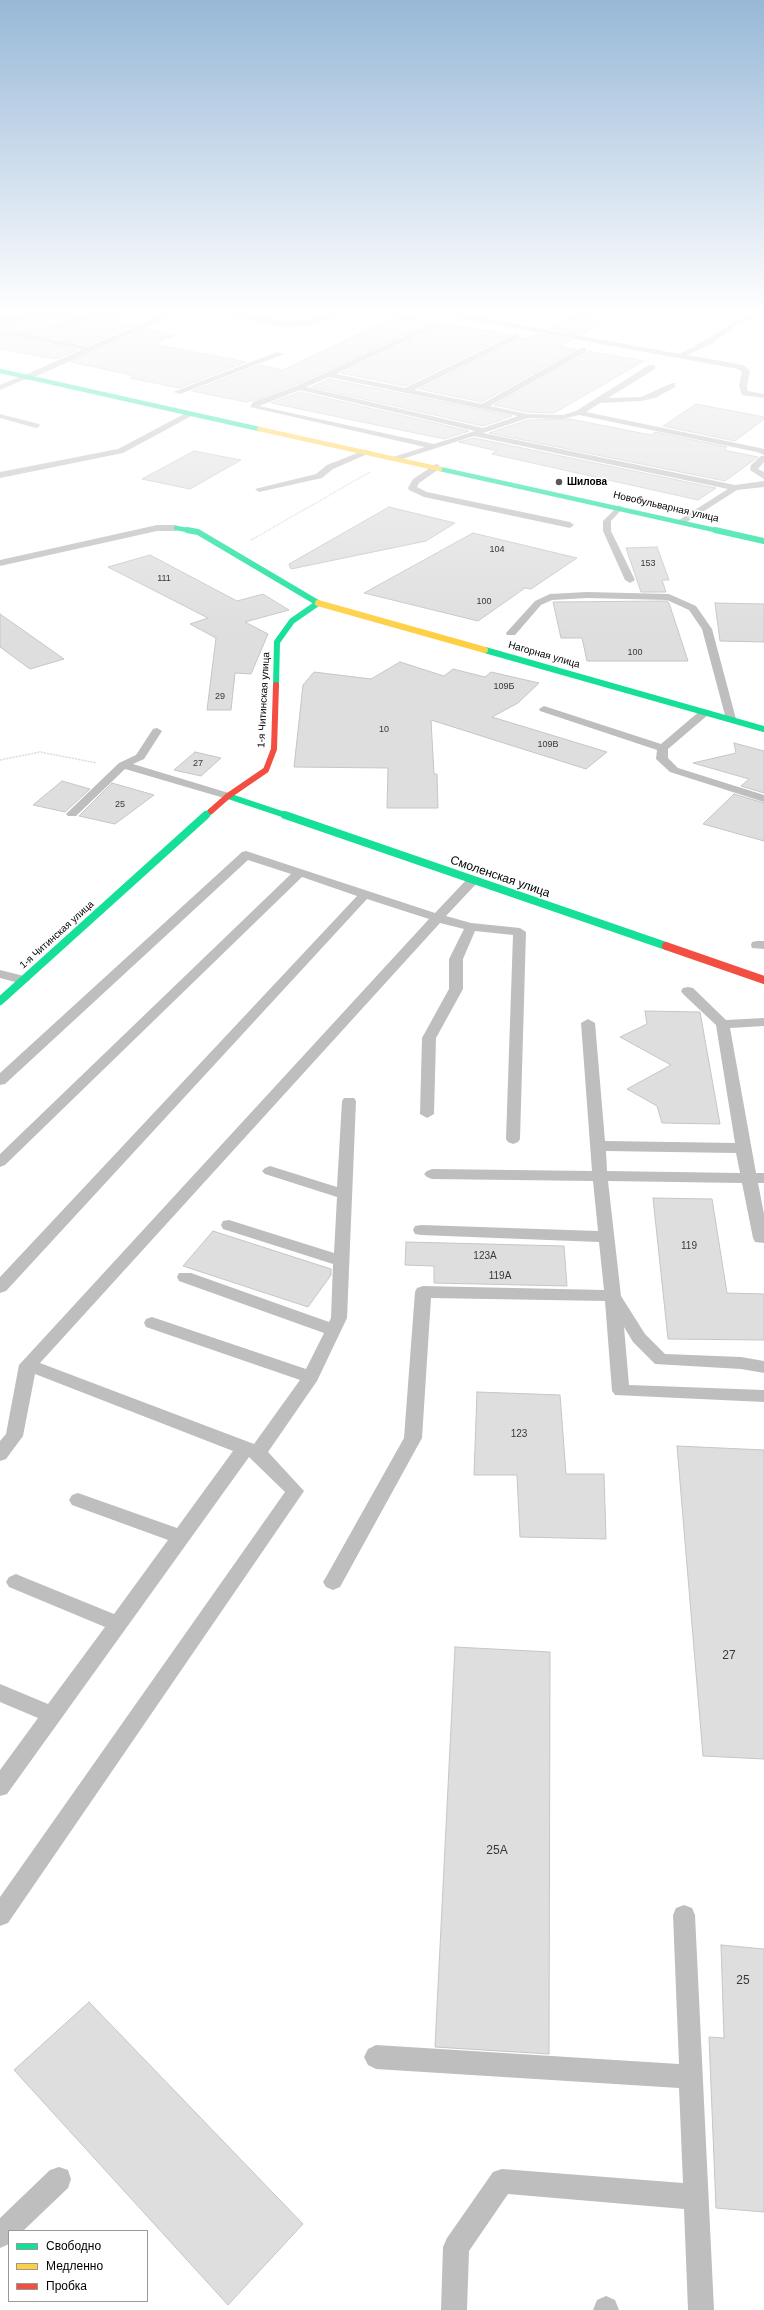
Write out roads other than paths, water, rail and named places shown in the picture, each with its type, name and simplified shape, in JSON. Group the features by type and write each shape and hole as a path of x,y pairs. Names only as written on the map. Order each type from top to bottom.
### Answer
{"street":[{"name":"Новобульварная улица","path":"218,420 764,540"},
{"path":"176,528 198,532 229,552 318,604"},
{"name":"Нагорная улица","path":"318,604 764,729"},
{"name":"1-я Читинская улица","path":"0,1001 228,796 266,770 274,749 277,642 292,621 318,604"},
{"name":"Смоленская улица","path":"228,796 764,980"}],"lane":[{"path":"14,420 36,426"},
{"path":"0,475 120,451 180,420"},
{"path":"193,424 200,420"},
{"path":"313,420 434,446"},
{"path":"439,420 484,430"},
{"path":"396,459 515,420"},
{"path":"608,420 760,450 764,453"},
{"path":"474,433 735,488 764,484"},
{"path":"259,489 318,476 330,467 368,452"},
{"path":"764,458 754,467 754,470 764,476"},
{"path":"436,467 416,481 412,488 424,494 570,525"},
{"path":"682,522 735,488"},
{"path":"619,508 608,521 607,531 630,580"},
{"path":"0,563 150,529 176,528"},
{"path":"511,633 538,603 550,597 587,595 669,597 693,608 707,629 731,719"},
{"path":"544,709 663,748"},
{"path":"705,712 663,748 662,760 674,770 764,799"},
{"path":"72,814 123,766 140,757 157,731"},
{"path":"123,766 228,796"},
{"path":"0,1080 246,855 437,918 471,927 520,932 513,1139"},
{"path":"0,1162 299,873"},
{"path":"0,1454 14,1436 28,1365 437,918 474,880"},
{"path":"0,1287 365,894"},
{"path":"428,1114 429,1038 456,989 456,959 471,927"},
{"path":"0,974 23,980"},
{"path":"688,991 722,1024 743,1148 757,1178 761,1238 764,1238"},
{"path":"722,1024 764,1022"},
{"path":"588,1023 597,1146 613,1296 621,1391 764,1396"},
{"path":"0,1787 181,1537 311,1377 339,1318 349,1101"},
{"path":"597,1146 743,1148"},
{"path":"270,1171 345,1194"},
{"path":"432,1174 757,1178"},
{"path":"229,1225 341,1261"},
{"path":"421,1230 606,1236"},
{"path":"185,1277 333,1330"},
{"path":"333,1582 414,1438 423,1292 613,1296"},
{"path":"613,1296 639,1338 661,1360 741,1363 764,1367"},
{"path":"152,1323 311,1377"},
{"path":"0,1916 295,1492 252,1451 28,1365"},
{"path":"78,1500 181,1537"},
{"path":"16,1582 118,1624"},
{"path":"0,1693 52,1715"},
{"path":"684,1915 701,2310"},
{"path":"376,2057 692,2077"},
{"path":"0,2235 59,2179"},
{"path":"454,2310 456,2248 502,2181 696,2197"}],"place":[{"name":"Шилова","path":"559,482"}]}
